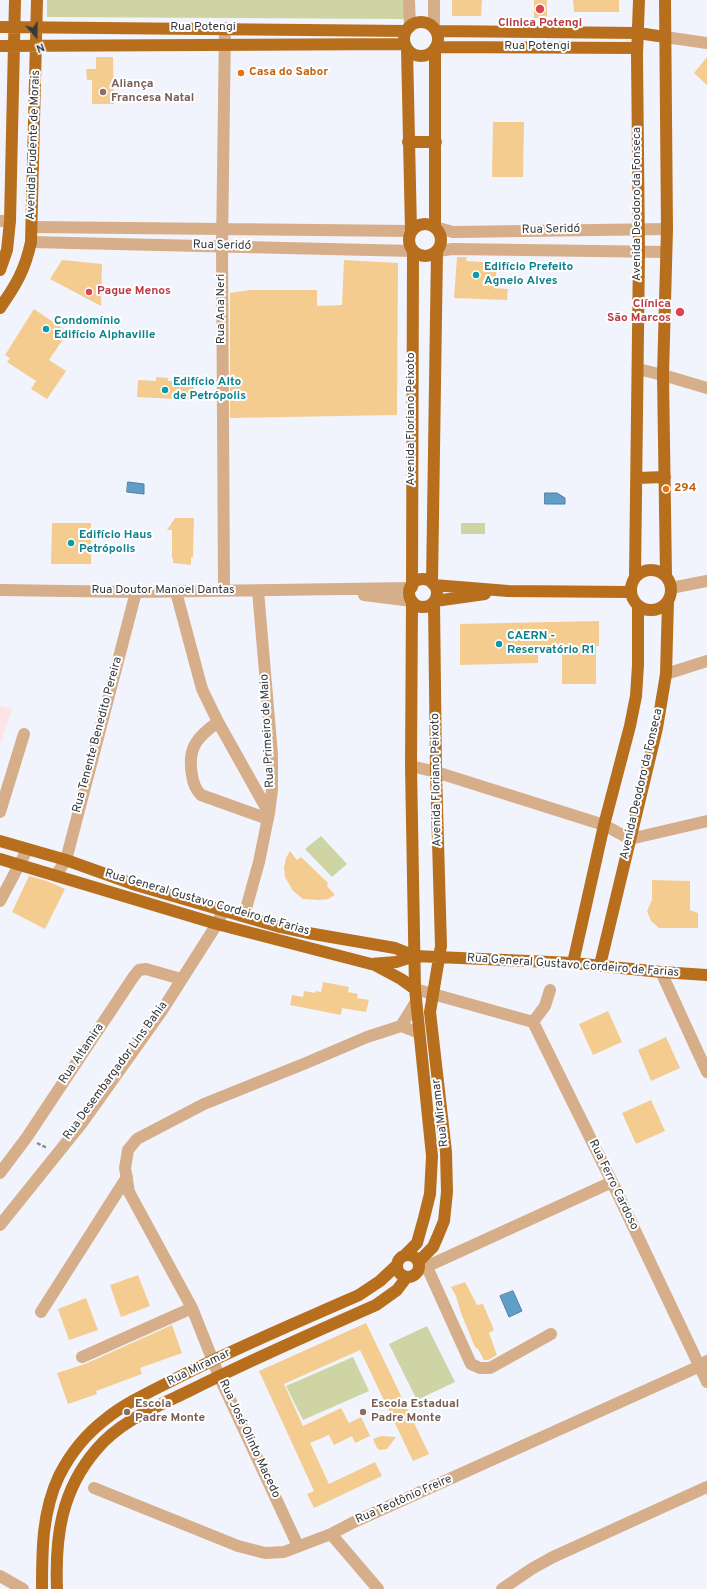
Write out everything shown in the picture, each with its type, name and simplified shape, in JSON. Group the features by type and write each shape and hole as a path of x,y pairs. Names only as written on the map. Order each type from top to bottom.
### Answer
{"main road":[{"name":"Avenida Prudente de Morais","path":"0,270 4,259 5,221 12,142 15,0"},
{"name":"Avenida Prudente de Morais","path":"0,308 18,282 24,270 31,242 37,0"},
{"name":"Avenida Deodoro da Fonseca","path":"635,576 639,252 637,48 639,0"},
{"path":"665,0 667,229 663,375 666,576 671,588 671,595 668,601 657,609 644,609 638,605 630,592 635,576 648,569 661,572 666,576"},
{"path":"412,231 420,225 430,225 435,228 438,231 441,242 437,251 433,254 422,256 413,251 409,242 412,231 406,46 404,40 408,29 419,23 425,23 435,30 438,39 435,48 435,228"},
{"name":"Rua Potengi","path":"0,27 408,29"},
{"path":"133,28 133,46"},
{"name":"Rua Potengi","path":"435,30 638,33 665,37"},
{"name":"Rua Potengi","path":"0,46 406,46"},
{"path":"406,46 413,54 422,56 431,52 435,48"},
{"name":"Rua Potengi","path":"435,48 637,48"},
{"path":"12,142 34,143"},
{"path":"408,142 436,142"},
{"name":"Avenida Floriano Peixoto","path":"411,587 413,251"},
{"name":"Avenida Floriano Peixoto","path":"433,584 437,251"},
{"path":"637,478 665,478"},
{"path":"433,584 437,592 431,605 423,607 412,602 410,597 411,587 421,580 425,580 433,584 508,591 630,592"},
{"path":"434,601 508,591"},
{"name":"Avenida Floriano Peixoto","path":"434,601 440,957"},
{"name":"Avenida Deodoro da Fonseca","path":"600,965 657,728 666,674 668,601"},
{"name":"Avenida Floriano Peixoto","path":"412,602 411,766 415,956"},
{"name":"Avenida Deodoro da Fonseca","path":"572,963 636,696 638,665 638,605"},
{"name":"Rua General Gustavo Cordeiro de Farias","path":"0,841 66,860 136,885 223,911 308,934 395,948 415,956 572,963 707,975"},
{"name":"Rua General Gustavo Cordeiro de Farias","path":"0,859 217,924 371,964 396,962 415,956"},
{"name":"Rua Miramar","path":"406,1254 416,1243 430,1194 432,1156 416,1002 415,956"},
{"name":"Rua Miramar","path":"422,1266 434,1246 444,1221 447,1192 446,1152 430,1012 440,957"},
{"path":"371,964 401,979 415,989"},
{"path":"406,1254 414,1256 422,1266 414,1276 406,1278 399,1274 396,1266 399,1259 406,1254"},
{"name":"Rua Miramar","path":"42,1589 42,1546 45,1524 52,1496 60,1476 72,1454 88,1435 107,1418 129,1403 213,1360 359,1295 380,1281 396,1266"},
{"name":"Rua Miramar","path":"57,1589 56,1566 58,1539 62,1514 70,1491 95,1450 114,1431 138,1416 219,1376 376,1305 397,1290 406,1278"}],"street":[{"path":"408,29 409,0"},
{"path":"434,0 435,30"},
{"name":"Rua Ana Neri","path":"224,590 222,246 225,28"},
{"path":"665,37 707,43"},
{"name":"Rua Seridó","path":"32,227 412,231"},
{"path":"132,227 132,244"},
{"name":"Rua Seridó","path":"435,228 453,232 667,229"},
{"name":"Rua Seridó","path":"31,242 413,251"},
{"name":"Rua Seridó","path":"437,251 453,249 666,252"},
{"path":"638,369 707,388"},
{"path":"671,588 707,581"},
{"name":"Rua Doutor Manoel Dantas","path":"0,590 176,592 411,587"},
{"name":"Rua Doutor Manoel Dantas","path":"327,589 412,602"},
{"name":"Rua Primeiro de Maio","path":"244,916 259,862 272,790 272,754 258,591"},
{"name":"Rua Tenente Benedito Pereira","path":"56,875 66,860 136,592"},
{"path":"176,592 202,689 268,816"},
{"path":"666,674 707,661"},
{"path":"218,722 203,733 193,748 190,757 191,769 196,788 201,794 268,816"},
{"path":"0,812 24,734"},
{"path":"411,766 436,772 604,825 630,839 707,821"},
{"path":"0,900 27,850"},
{"name":"Rua Desembargador Lins Bahia","path":"0,1225 86,1116 161,1012 217,924 223,911"},
{"name":"Rua Altamira","path":"0,1173 27,1136 139,970 146,969 181,979"},
{"path":"661,972 707,1072"},
{"path":"415,989 533,1022 545,1006 550,990"},
{"path":"416,1002 401,1026 419,1033"},
{"name":"Rua Ferro Cardoso","path":"533,1022 703,1363 707,1382"},
{"name":"Rua José Olinto Macedo","path":"298,1546 219,1376 192,1308 129,1192 125,1168 128,1150 137,1139 204,1104 366,1037 401,1026"},
{"path":"41,1312 127,1177"},
{"path":"551,1334 490,1368 480,1368 471,1364 422,1266 612,1182"},
{"path":"82,1357 192,1308"},
{"name":"Rua Teotônio Freire","path":"94,1488 238,1546 265,1552 284,1552 332,1534 354,1522 703,1363"},
{"path":"502,1589 533,1568 553,1557 707,1487"},
{"path":"332,1534 378,1589"},
{"path":"0,1576 22,1589"}],"path":[{"path":"27,1136 56,1153"}],"shaded area":[{"path":"0,706 12,709 0,744"}],"green space":[{"path":"47,0 404,0 404,19 47,17"},
{"path":"461,523 485,523 485,534 461,534"},
{"path":"321,836 347,864 332,877 305,849"},
{"path":"427,1326 455,1382 417,1400 389,1344"},
{"path":"353,1357 369,1391 303,1420 286,1386"}],"water":[{"path":"128,482 144,484 144,494 127,492"},
{"path":"545,493 557,493 565,498 565,504 545,504"},
{"path":"513,1291 522,1311 509,1317 500,1296"}],"building":[{"path":"452,0 482,0 481,16 452,16"},
{"name":"Clinica Potengi","path":"534,0 547,0 547,18 534,18"},
{"path":"573,0 619,0 619,12 574,12"},
{"name":"Aliança Francesa Natal","path":"96,57 113,57 114,104 92,104 92,80 87,80 86,69 96,69"},
{"path":"707,57 707,85 694,73"},
{"path":"493,122 524,122 523,177 492,177"},
{"name":"Edifício Prefeito Agnelo Alves","path":"457,257 467,257 466,261 497,263 495,288 508,289 507,300 454,298"},
{"name":"Pague Menos","path":"62,260 102,264 101,306 50,279"},
{"path":"344,260 398,263 397,415 230,418 230,293 250,290 317,290 317,306 342,305"},
{"path":"34,309 68,332 49,360 66,371 47,399 31,389 36,381 7,362 10,358 5,355"},
{"name":"Edifício Alto de Petrópolis","path":"156,377 168,378 168,381 194,382 193,400 137,397 138,380 156,381"},
{"path":"175,518 194,518 193,557 191,557 191,565 173,563 172,530 167,530"},
{"name":"Edifício Haus Petrópolis","path":"52,523 91,523 91,564 51,564"},
{"path":"599,621 599,646 596,646 596,684 562,684 562,647 538,648 538,663 460,665 460,624"},
{"path":"290,851 297,860 301,857 328,883 327,886 335,895 328,899 303,899 293,891 285,877 284,868 286,858"},
{"path":"29,876 47,881 65,889 45,929 12,912"},
{"path":"652,880 690,881 690,910 698,913 698,928 659,928 651,921 647,911 652,900"},
{"path":"323,982 349,987 348,992 358,994 357,998 369,1000 366,1012 342,1008 341,1015 290,1005 292,995 303,997 304,991 315,993 316,991 321,992"},
{"path":"608,1011 622,1042 593,1055 579,1024"},
{"path":"666,1037 680,1068 651,1081 638,1050"},
{"path":"651,1100 665,1131 636,1144 622,1113"},
{"path":"138,1275 150,1306 121,1317 110,1285"},
{"path":"465,1282 477,1305 483,1304 494,1330 489,1333 497,1355 488,1360 484,1360 478,1349 475,1347 461,1313 456,1296 451,1287"},
{"path":"86,1298 98,1330 69,1340 58,1309"},
{"path":"366,1323 429,1454 413,1461 360,1350 284,1384 303,1426 341,1408 349,1423 361,1417 370,1436 355,1443 352,1436 334,1445 329,1435 310,1443 329,1484 375,1462 382,1476 314,1508 307,1494 314,1491 259,1371"},
{"path":"172,1325 182,1353 140,1368 142,1374 96,1391 97,1394 68,1404 57,1373 85,1364"},
{"path":"381,1436 396,1437 387,1449 380,1450 377,1448 373,1439"}],"place":[{"name":"Clinica Potengi","path":"540,9"},
{"name":"Casa do Sabor","path":"241,73"},
{"name":"Aliança Francesa Natal","path":"103,92"},
{"name":"Edifício Prefeito Agnelo Alves","path":"476,275"},
{"name":"Pague Menos","path":"89,292"},
{"name":"Clínica São Marcos","path":"680,312"},
{"name":"Condomínio Edifício Alphaville","path":"46,329"},
{"name":"Edifício Alto de Petrópolis","path":"165,390"},
{"name":"294","path":"666,489"},
{"name":"Edifício Haus Petrópolis","path":"71,543"},
{"name":"CAERN - Reservatório R1","path":"499,644"},
{"name":"Escola Padre Monte","path":"127,1412"},
{"name":"Escola Estadual Padre Monte","path":"363,1412"}]}
